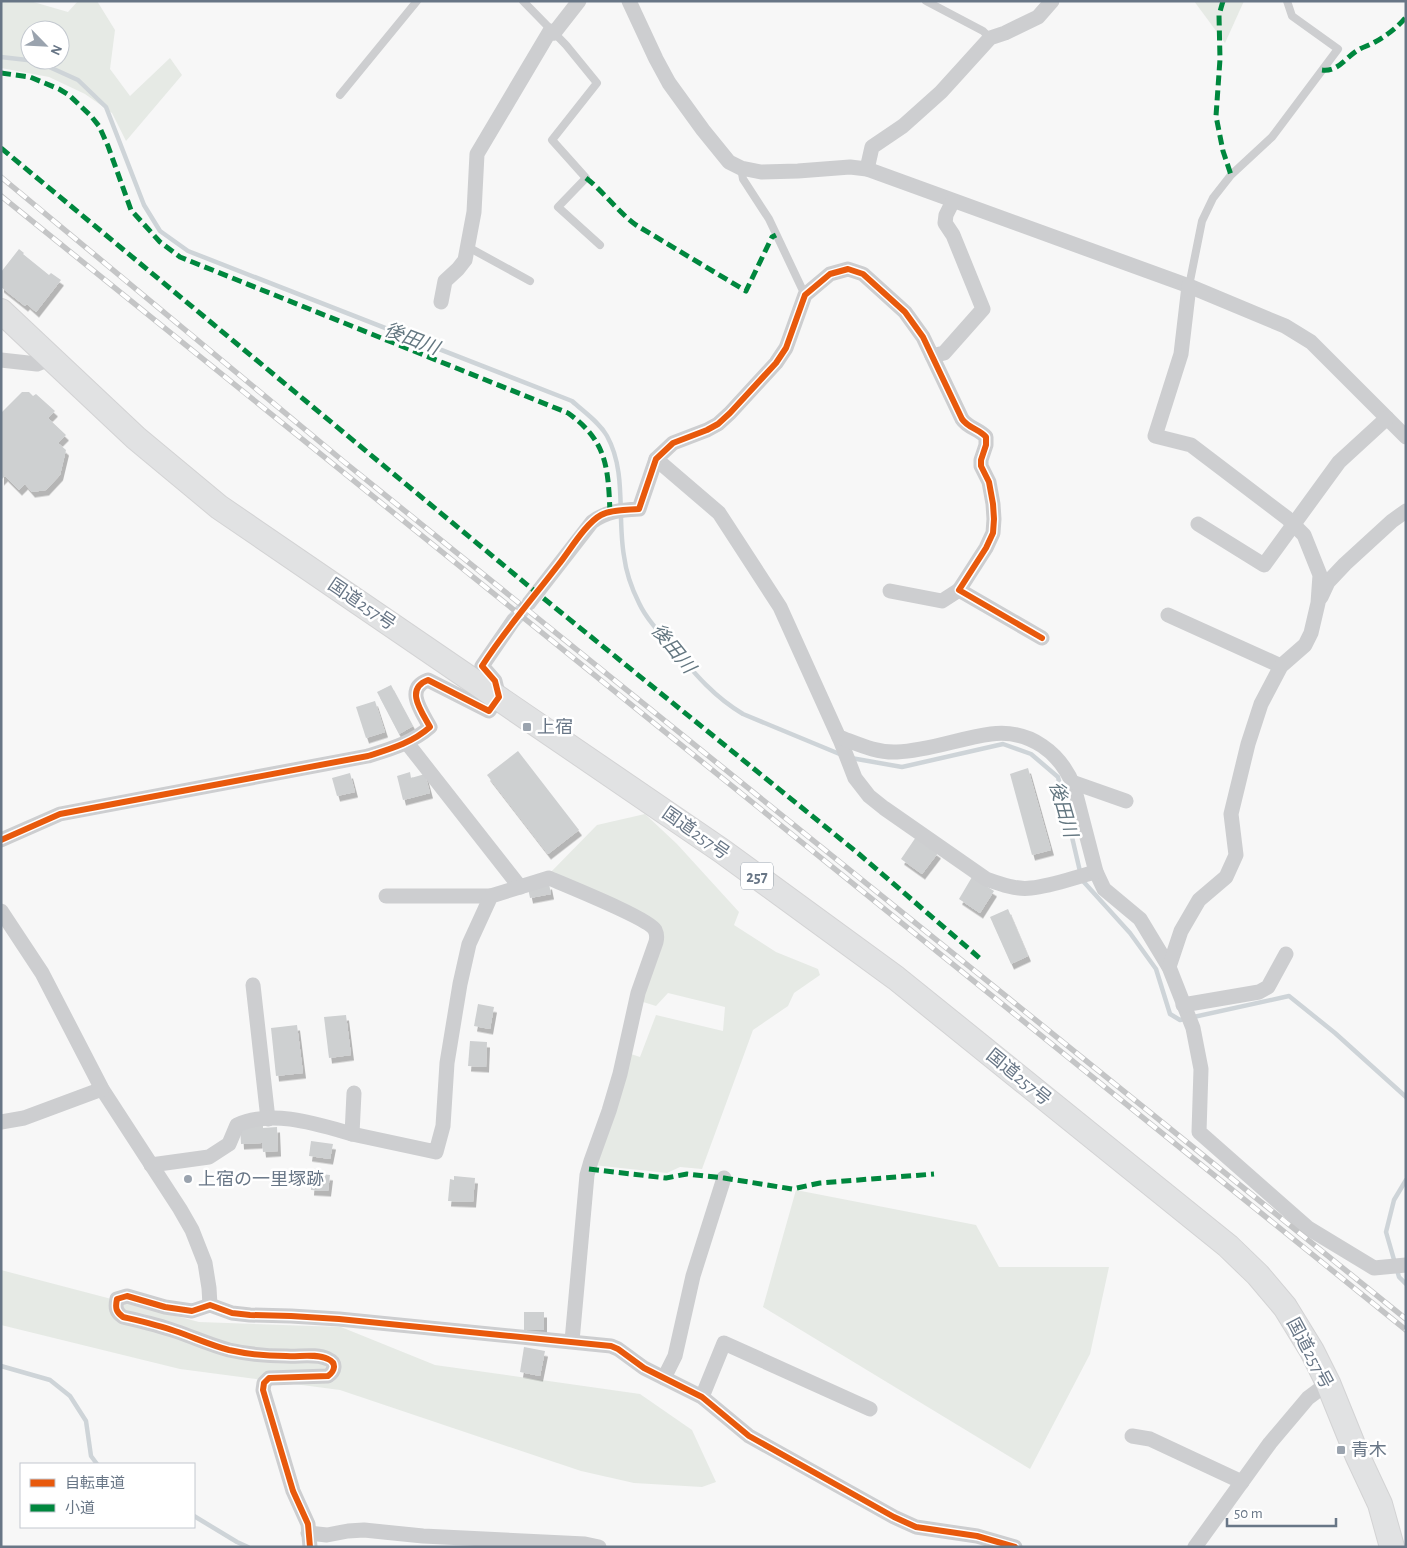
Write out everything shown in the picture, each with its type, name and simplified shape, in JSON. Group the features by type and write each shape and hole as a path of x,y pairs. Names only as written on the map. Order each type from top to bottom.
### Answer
{"highway":[{"name":"国道257号","path":"1,311 136,438 219,507 722,851 896,978 1228,1246 1258,1275 1285,1307 1312,1351 1380,1504 1392,1547 1406,1544"}],"street":[{"path":"441,302 445,281 465,260 474,212 477,154 552,32 580,1"},
{"path":"629,1 669,83 729,162 741,168 770,172 850,167 867,169 1189,286 1285,326 1311,342 1406,437"},
{"path":"867,169 872,147 903,126 941,92 990,38 1038,17 1052,1"},
{"path":"932,356 944,353 983,309 953,235 945,223 946,215 953,200"},
{"path":"528,603 592,522 601,515 610,512 639,509 656,459 673,443 718,424 755,387 786,348 805,295 830,274 848,268 863,274 905,312 922,337 962,419 986,437 981,466 989,482 994,518 993,533 986,548 959,590 942,601 890,591"},
{"path":"1169,967 1181,931 1194,908 1199,900 1226,877 1236,855 1231,814 1248,744 1261,704 1281,666 1305,645 1312,634 1318,603 1320,575 1304,535 1287,518 1191,445 1155,436 1181,354 1189,286"},
{"path":"1,360 37,364 52,358"},
{"path":"1198,524 1264,565 1339,462 1387,418"},
{"path":"656,459 719,513 780,607 840,740 855,778 869,796 986,879 1011,886 1031,888 1076,878 1093,872"},
{"path":"1318,603 1328,582 1386,527 1406,511"},
{"path":"959,590 1042,638"},
{"path":"1168,616 1281,666"},
{"path":"1,840 60,814 368,756 407,743 430,727 416,697 417,688 421,683 428,680 489,712 499,697 495,681 482,666 513,621"},
{"path":"840,740 875,751 897,752 992,733 1014,735 1033,740 1050,750 1061,762 1072,782 1093,872 1104,889 1140,919 1169,967 1193,1028 1202,1070 1199,1132 1308,1228 1374,1268 1405,1265"},
{"path":"407,743 520,887"},
{"path":"1072,782 1126,801"},
{"path":"386,896 490,896 549,878 629,913 652,927 657,936 638,993 620,1074 587,1176 572,1341"},
{"path":"151,1164 208,1158 228,1144 237,1125 284,1118 436,1152 443,1126 447,1063 460,984 469,944 490,896"},
{"path":"1,911 42,972 102,1089 192,1230 205,1263 210,1288 210,1305"},
{"path":"1184,1007 1259,992 1268,987 1286,954"},
{"path":"252,985 268,1119"},
{"path":"1,1122 24,1118 102,1089"},
{"path":"352,1134 354,1093"},
{"path":"664,1378 675,1356 693,1276 724,1178"},
{"path":"599,1547 585,1544 532,1544 364,1530 348,1531 309,1540 308,1524 293,1491 263,1390 264,1383 269,1378 328,1376 335,1369 333,1362 317,1356 285,1356 230,1350 174,1331 123,1317 117,1313 115,1307 116,1299 127,1296 180,1310 192,1311 210,1305 232,1313 250,1315 338,1319 611,1346 644,1368 702,1397 749,1436 894,1517 916,1527 977,1536 1015,1547"},
{"path":"702,1397 724,1343 870,1409"},
{"path":"1195,1547 1270,1443 1308,1398 1328,1384"},
{"path":"1132,1436 1150,1439 1242,1482"}],"lane":[{"path":"340,95 417,1"},
{"path":"523,1 596,83 552,140 586,178 558,207 600,245"},
{"path":"926,1 983,31 990,38"},
{"path":"1189,286 1202,221 1213,198 1231,175 1272,137 1338,49 1292,16 1287,1"},
{"path":"741,168 743,178 769,219 805,295"},
{"path":"468,247 530,281"}],"shaded area":[{"path":"1,1 30,1 68,12 78,1 97,1 115,30 110,69 130,96 170,58 182,75 126,141 112,113 85,94 49,77 1,68"},
{"path":"1194,1 1244,1 1225,43"},
{"path":"645,814 677,844 739,912 734,925 776,952 818,969 820,975 794,993 788,1006 753,1030 702,1169 680,1167 667,1173 593,1165 628,1053 640,1057 656,1015 723,1031 725,1007 668,993 656,1006 640,1001 660,927 548,875 597,825"},
{"path":"796,1190 976,1225 999,1267 1109,1267 1090,1354 1030,1469 763,1307"},
{"path":"1,1270 199,1322 341,1327 435,1365 640,1394 692,1430 716,1482 702,1487 634,1483 581,1471 340,1390 180,1369 1,1325"}],"building":[{"path":"19,249 49,275 51,273 61,280 36,312 27,304 25,306 1,287 1,272"},
{"path":"22,392 29,392 33,396 36,394 55,411 48,418 66,435 58,443 66,450 60,475 46,490 32,492 25,484 19,490 5,476 1,480 1,413"},
{"path":"391,685 413,726 399,734 377,692"},
{"path":"375,701 385,732 366,738 356,707"},
{"path":"518,751 579,830 548,854 487,775"},
{"path":"1028,768 1051,850 1032,855 1010,774"},
{"path":"410,772 411,778 425,774 430,793 403,800 397,776"},
{"path":"350,773 355,792 337,796 332,778"},
{"path":"916,837 938,853 922,874 901,859"},
{"path":"972,877 994,891 980,913 959,899"},
{"path":"549,884 551,894 530,898 528,888"},
{"path":"1008,909 1028,956 1011,964 990,917"},
{"path":"478,1004 494,1007 490,1029 474,1026"},
{"path":"346,1015 351,1055 329,1058 324,1017"},
{"path":"297,1025 303,1073 276,1076 271,1028"},
{"path":"470,1041 487,1042 486,1067 468,1066"},
{"path":"263,1125 263,1128 277,1127 278,1151 263,1152 262,1143 241,1144 240,1127"},
{"path":"311,1141 333,1144 330,1159 309,1156"},
{"path":"312,1173 330,1175 328,1191 311,1190"},
{"path":"454,1176 475,1178 473,1202 448,1201 450,1179 454,1180"},
{"path":"524,1312 544,1312 544,1330 524,1330"},
{"path":"524,1347 545,1351 540,1376 520,1372"}],"waterway":[{"name":"後田川","path":"1,57 36,61 78,80 106,107 144,205 160,231 188,251 572,401 600,426 613,450 619,480 622,541 626,568 636,598 652,624 685,663 721,699 732,707 743,714 842,755"},
{"name":"後田川","path":"851,758 902,767 1003,744 1031,754 1058,777 1082,880 1130,933 1156,969 1170,1014 1180,1020 1289,996 1335,1033 1406,1097"},
{"name":"後田川","path":"1406,1180 1394,1200 1386,1232 1399,1277 1406,1284"},
{"path":"1,1366 50,1380 70,1396 86,1421 91,1456 96,1463"},
{"path":"195,1517 248,1547"}],"tunnel":[{"path":"513,621 529,603"}],"railway":[{"path":"1,177 343,461 1406,1319"},
{"path":"1,196 1406,1330"}],"marked path":[{"path":"1223,1 1219,15 1220,59 1216,116 1223,151 1231,175"},
{"path":"1322,70 1337,67 1358,50 1388,34 1406,17"},
{"path":"1,73 30,77 59,89 69,95 91,116 99,126 108,146 131,210 160,242 180,257 568,413 591,434 603,456 608,481 610,512"},
{"path":"1,148 537,593 859,854 983,961"},
{"path":"586,178 636,225 746,291 772,237 776,235"},
{"path":"589,1169 666,1178 687,1174 792,1189 820,1183 934,1174"}],"cycle path":[{"path":"1,840 60,814 368,756 393,748 416,737 430,727 420,708 416,695 417,689 428,680 489,711 499,697 495,681 482,666 584,530 595,519 605,513 639,509 656,459 673,443 707,430 718,424 730,413 776,363 786,348 805,295 830,274 848,269 863,274 905,312 923,337 962,419 986,437 981,466 989,482 993,504 993,533 986,548 959,590 1042,638"},
{"path":"310,1547 308,1524 293,1491 263,1390 264,1383 269,1378 328,1376 332,1372 333,1363 328,1359 318,1356 265,1355 243,1353 222,1348 169,1329 123,1317 117,1310 117,1299 127,1296 165,1307 192,1311 210,1305 232,1313 250,1315 339,1319 611,1346 644,1368 702,1397 749,1436 894,1517 916,1527 977,1536 1015,1547"}],"place":[{"name":"上宿","path":"527,727"},
{"name":"上宿の一里塚跡","path":"188,1179"},
{"name":"青木","path":"1341,1450"}]}
